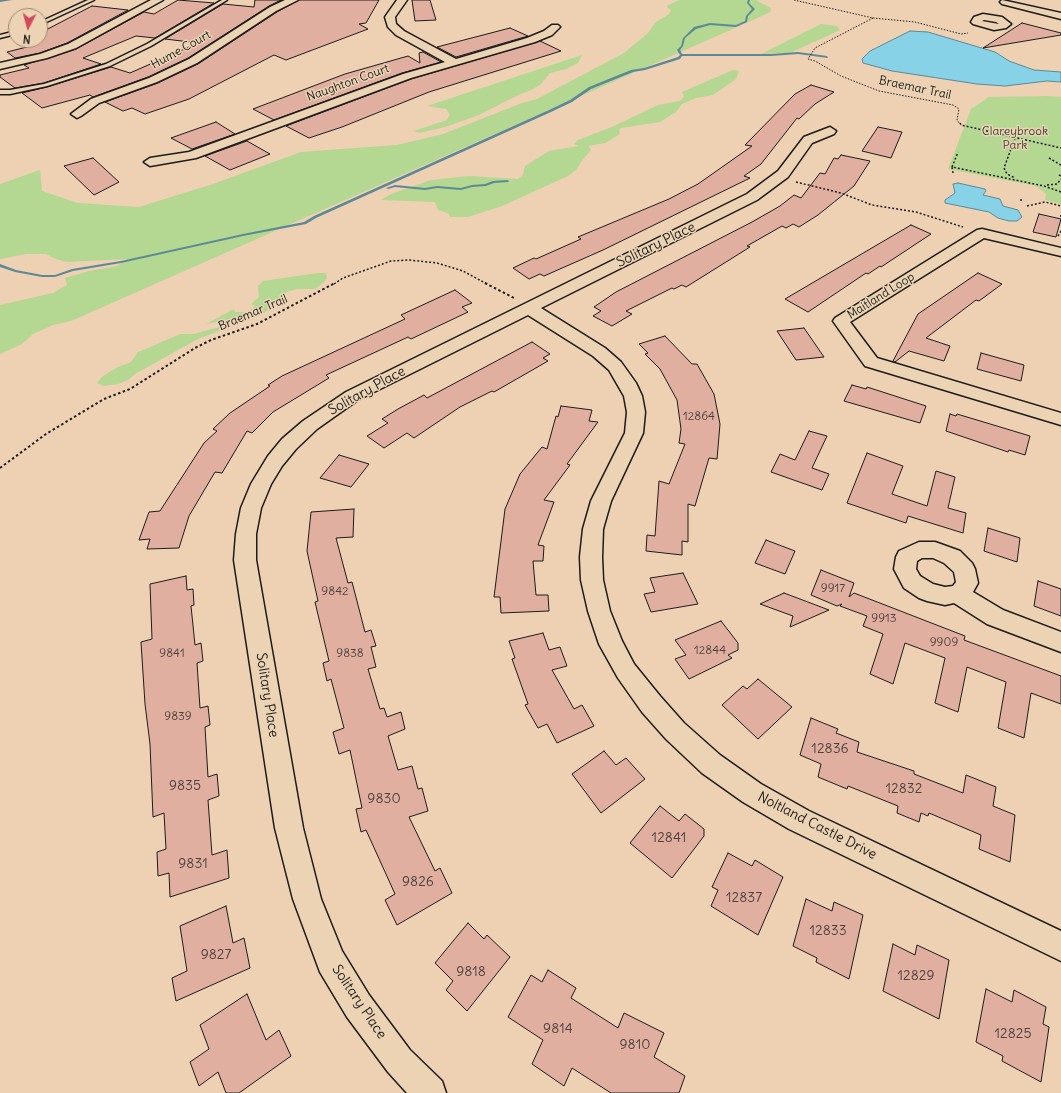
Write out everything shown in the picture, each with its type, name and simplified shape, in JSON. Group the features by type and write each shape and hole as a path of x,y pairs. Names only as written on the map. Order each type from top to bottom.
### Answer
{"street":[{"path":"0,66 43,56 72,46 158,0"},
{"name":"Hume Court","path":"77,114 96,101 153,80 193,61 273,9 294,0"},
{"path":"402,0 390,17 391,25 400,33 454,62"},
{"path":"986,21 991,10 1007,1 1061,16"},
{"name":"Naughton Court","path":"150,162 192,155 376,86 531,40 548,33 555,28"},
{"name":"Solitary Place","path":"430,1093 399,1061 358,1006 331,961 307,899 288,820 245,560 246,534 251,508 261,484 275,461 289,444 310,425 352,396 744,201 778,179 808,140 830,131"},
{"path":"982,233 1061,252"},
{"name":"Maitland Loop","path":"982,233 841,321 871,362 1061,419"},
{"name":"Noltland Castle Drive","path":"529,308 599,352 619,372 627,383 633,396 636,412 634,433 628,450 612,474 601,501 593,529 591,556 592,572 599,612 611,644 626,671 651,704 675,731 711,764 759,797 799,820 1061,946"},
{"path":"957,594 995,618 1061,642"}],"lane":[{"path":"48,20 92,0"},
{"path":"0,92 18,91 45,85 108,65 149,45 225,0"}],"path":[{"path":"794,0 873,18 915,22 961,34 965,34 986,21"},
{"name":"Braemar Trail","path":"873,18 815,48 808,60 812,60 841,76 879,91 953,105 959,109 957,120 961,125 1061,148"},
{"path":"1014,138 1004,168 1007,174 1025,182"},
{"path":"953,173 952,167 958,152"},
{"path":"1049,158 1061,165"},
{"path":"1006,162 1010,163"},
{"path":"952,167 1036,184 1061,192"},
{"path":"778,179 812,185 841,193 872,205 916,212 982,233"},
{"path":"1036,184 1057,184 1061,179"},
{"path":"1027,206 1045,202 1061,206"},
{"name":"Braemar Trail","path":"0,468 46,434 104,399 130,389 211,340 257,324 307,299 342,278 391,261 409,260 437,264 463,271 502,290 529,308"}],"green space":[{"path":"680,0 756,0 771,8 770,12 753,20 71,321 53,325 33,334 22,344 0,354 0,305 53,293 67,285 65,278 89,271 117,266 128,259 67,262 46,254 27,254 0,259 0,184 40,170 42,191 78,203 139,207 213,184 301,152 397,145 443,134 522,103 537,99 624,53 648,33 655,23 669,14 671,10 667,7 668,5"},
{"path":"821,24 837,26 840,30 790,53 761,54"},
{"path":"582,55 578,63 566,69 550,73 540,85 479,115 445,127 419,133 414,131 447,120 450,114 446,109 427,106"},
{"path":"733,70 739,71 736,79 713,95 696,98 682,104 676,112 660,122 621,128 619,130 620,134 605,143 588,146 591,150 577,169 568,176 502,206 468,217 450,217 448,213 438,210 435,202 381,200 391,194 431,180 468,176 518,179 523,175 525,166 549,151 579,146 574,144 578,140 612,127 658,105 680,101 684,97 682,92"},
{"name":"Clareybrook Park","path":"989,97 1061,97 1061,204 1045,200 1046,194 1036,186 948,169 971,109"},
{"path":"326,273 327,278 315,289 297,289 287,292 275,303 267,306 269,309 263,314 206,324 234,309 235,312 246,312 252,309 255,306 251,304 259,297 258,286 263,281"},
{"path":"219,327 219,331 198,339 135,374 128,380 118,384 104,386 97,383 103,376 118,367 131,362 138,352 180,334 194,334"}],"water":[{"path":"910,31 928,32 995,52 1009,61 1034,70 1061,72 1061,82 1047,81 1005,86 977,84 892,71 863,63 862,59 870,51"},
{"path":"958,183 985,189 986,191 983,195 1000,199 1003,206 1018,210 1022,217 1017,221 1009,221 998,218 989,212 945,203 945,200 955,193 953,184"}],"building":[{"path":"178,0 214,3 155,38 136,36 83,58 101,64 44,83 15,88 0,77 0,75 29,68 24,65 76,49 144,12 154,14"},
{"path":"255,0 281,0 269,6 188,58 148,77 93,97 90,95 42,108 22,93 47,87 111,67 130,73 198,43 165,39 223,4 254,7"},
{"path":"299,0 379,0 366,23 359,24 368,29 286,60 274,55 189,99 145,114 132,108 123,111 105,102 158,83 198,64 277,12"},
{"path":"412,0 430,0 436,20 415,21"},
{"path":"92,6 128,10 67,43 40,53 15,58 7,52 23,48 48,48 48,29"},
{"path":"1022,23 1061,33 1061,35 983,48"},
{"path":"510,28 528,36 456,57 437,47"},
{"path":"540,41 561,51 429,92 342,127 309,138 286,126 411,79"},
{"path":"423,52 441,62 402,73 274,120 253,109 345,74 408,56 420,63 419,53"},
{"path":"811,85 834,92 815,104 799,119 797,118 761,164 744,176 750,178 603,250 544,276 540,274 529,279 513,268 581,239 578,237 669,199 698,184 752,146 745,145 795,94"},
{"path":"216,122 235,134 192,149 171,138"},
{"path":"878,127 902,132 891,158 862,151"},
{"path":"247,141 270,154 230,170 205,156"},
{"path":"841,155 870,161 854,186 818,215 799,227 793,224 786,228 782,226 747,246 750,247 686,287 682,285 674,289 672,288 626,311 632,314 612,326 593,316 601,311 594,307 616,292 752,222 780,206 794,195 801,198 820,173 825,174 834,158 838,159"},
{"path":"93,158 119,182 94,195 64,166"},
{"path":"1039,214 1061,219 1056,237 1033,232"},
{"path":"911,225 931,234 881,267 880,266 868,274 866,273 808,312 785,299"},
{"path":"978,273 1002,284 979,301 976,300 926,338 950,346 944,361 909,351 895,362 893,361 918,314"},
{"path":"455,290 472,303 462,307 468,312 411,339 408,337 326,375 329,378 273,412 252,433 247,431 222,473 215,472 189,516 179,548 147,549 150,539 139,540 149,512 160,511 204,443 217,431 213,429 230,413 282,376 405,319 401,315"},
{"path":"804,328 824,357 796,360 777,331"},
{"path":"665,336 692,364 697,364 714,394 720,424 717,459 709,458 695,506 688,504 688,542 682,541 682,555 646,551 647,535 655,536 659,481 669,484 685,444 679,443 681,429 677,400 660,369 645,354 648,353 639,344"},
{"path":"532,342 550,354 543,358 548,361 494,392 492,391 460,407 414,438 407,433 384,448 367,436 388,423 382,419 398,409 424,395 427,398"},
{"path":"981,353 1024,365 1021,381 977,369"},
{"path":"852,385 866,389 867,387 926,406 920,423 844,401"},
{"path":"561,406 592,410 589,421 598,422 567,464 570,465 544,500 554,502 538,545 544,546 543,561 533,561 536,595 548,595 549,611 501,613 500,597 494,597 505,509 520,474 542,447 547,449 556,416 558,417"},
{"path":"950,414 956,416 957,414 1030,436 1025,455 1009,450 1008,452 946,431"},
{"path":"809,431 827,436 812,468 829,474 822,490 771,472 780,454 795,460"},
{"path":"867,453 903,466 892,494 927,506 936,471 955,477 948,508 966,513 963,533 908,516 906,523 847,503"},
{"path":"339,455 369,464 351,487 320,478"},
{"path":"354,509 353,537 336,538 348,583 352,582 365,632 371,630 376,646 371,647 376,667 368,669 380,709 384,708 387,717 401,712 405,729 388,736 398,770 412,766 418,789 422,788 428,811 409,817 435,871 440,868 452,893 397,925 385,900 395,894 366,830 361,832 356,809 362,808 350,750 339,754 333,732 344,728 331,679 327,681 323,663 329,661 315,602 318,601 307,551 311,512"},
{"path":"988,528 1020,538 1017,562 984,551"},
{"path":"766,540 795,551 785,574 755,563"},
{"path":"821,570 854,583 849,597 854,593 965,636 964,640 1061,676 1061,704 1031,693 1024,738 998,728 1006,682 967,667 958,712 935,703 945,658 905,643 893,684 870,674 883,634 863,626 867,616 840,606 842,604 837,606 811,595"},
{"path":"683,573 698,604 651,612 644,594 655,592 650,578"},
{"path":"186,576 187,590 193,589 194,605 191,606 195,645 201,643 203,661 197,663 200,708 208,706 210,725 205,727 208,777 217,774 219,796 208,800 212,855 227,850 229,878 170,897 169,873 158,876 157,852 166,849 164,813 153,817 150,744 145,704 141,642 152,639 150,584"},
{"path":"1038,581 1061,589 1061,616 1034,606"},
{"path":"784,593 829,610 790,627 793,616 760,604"},
{"path":"721,621 738,643 738,650 728,655 732,658 689,679 675,659 686,655 675,640"},
{"path":"543,633 549,650 560,647 567,666 552,670 574,709 582,705 594,726 557,743 547,724 538,728 525,705 528,704 512,659 515,658 509,641"},
{"path":"758,679 792,707 758,739 722,705 743,686 747,689"},
{"path":"811,718 838,729 836,733 859,742 857,752 914,771 914,774 963,793 966,775 996,787 993,806 1015,815 1010,862 979,849 981,835 929,813 928,816 921,813 919,822 897,813 898,806 848,786 847,789 818,777 821,764 800,755"},
{"path":"604,751 616,765 626,758 645,779 601,813 572,774"},
{"path":"660,806 679,821 685,814 704,829 704,836 672,878 630,843"},
{"path":"728,853 752,866 755,860 783,877 758,935 711,906 718,890 712,887"},
{"path":"806,899 832,911 834,902 863,915 849,979 816,962 817,958 793,946"},
{"path":"226,906 233,943 244,938 250,968 176,1001 172,978 187,971 180,926"},
{"path":"468,923 484,939 487,935 510,957 467,1011 446,990 453,981 435,963"},
{"path":"893,944 915,955 917,945 949,960 939,1019 883,991"},
{"path":"548,970 576,988 571,998 618,1028 624,1013 664,1033 654,1057 685,1076 679,1093 611,1093 572,1068 564,1086 532,1064 543,1040 508,1017 531,975 542,982"},
{"path":"986,989 1012,1002 1014,990 1046,1007 1043,1024 1049,1027 1041,1082 1002,1061 1003,1056 976,1042"},
{"path":"247,994 266,1040 279,1030 291,1056 239,1093 226,1093 218,1072 199,1086 190,1062 209,1049 200,1025"}],"waterway":[{"path":"0,1 11,0"},
{"path":"681,55 678,50 682,46 684,38 695,28 710,24 736,26 746,21 747,16 754,9 748,3 749,0"},
{"path":"681,55 771,55 798,53 827,57"},
{"path":"0,265 15,271 42,276 55,276 72,270 121,262 305,223 315,217 550,111 571,101 590,88 632,71 644,69 679,58 681,55"},
{"path":"388,188 395,186 425,189 437,187 461,189 472,186 486,185 493,182 507,181"}]}
